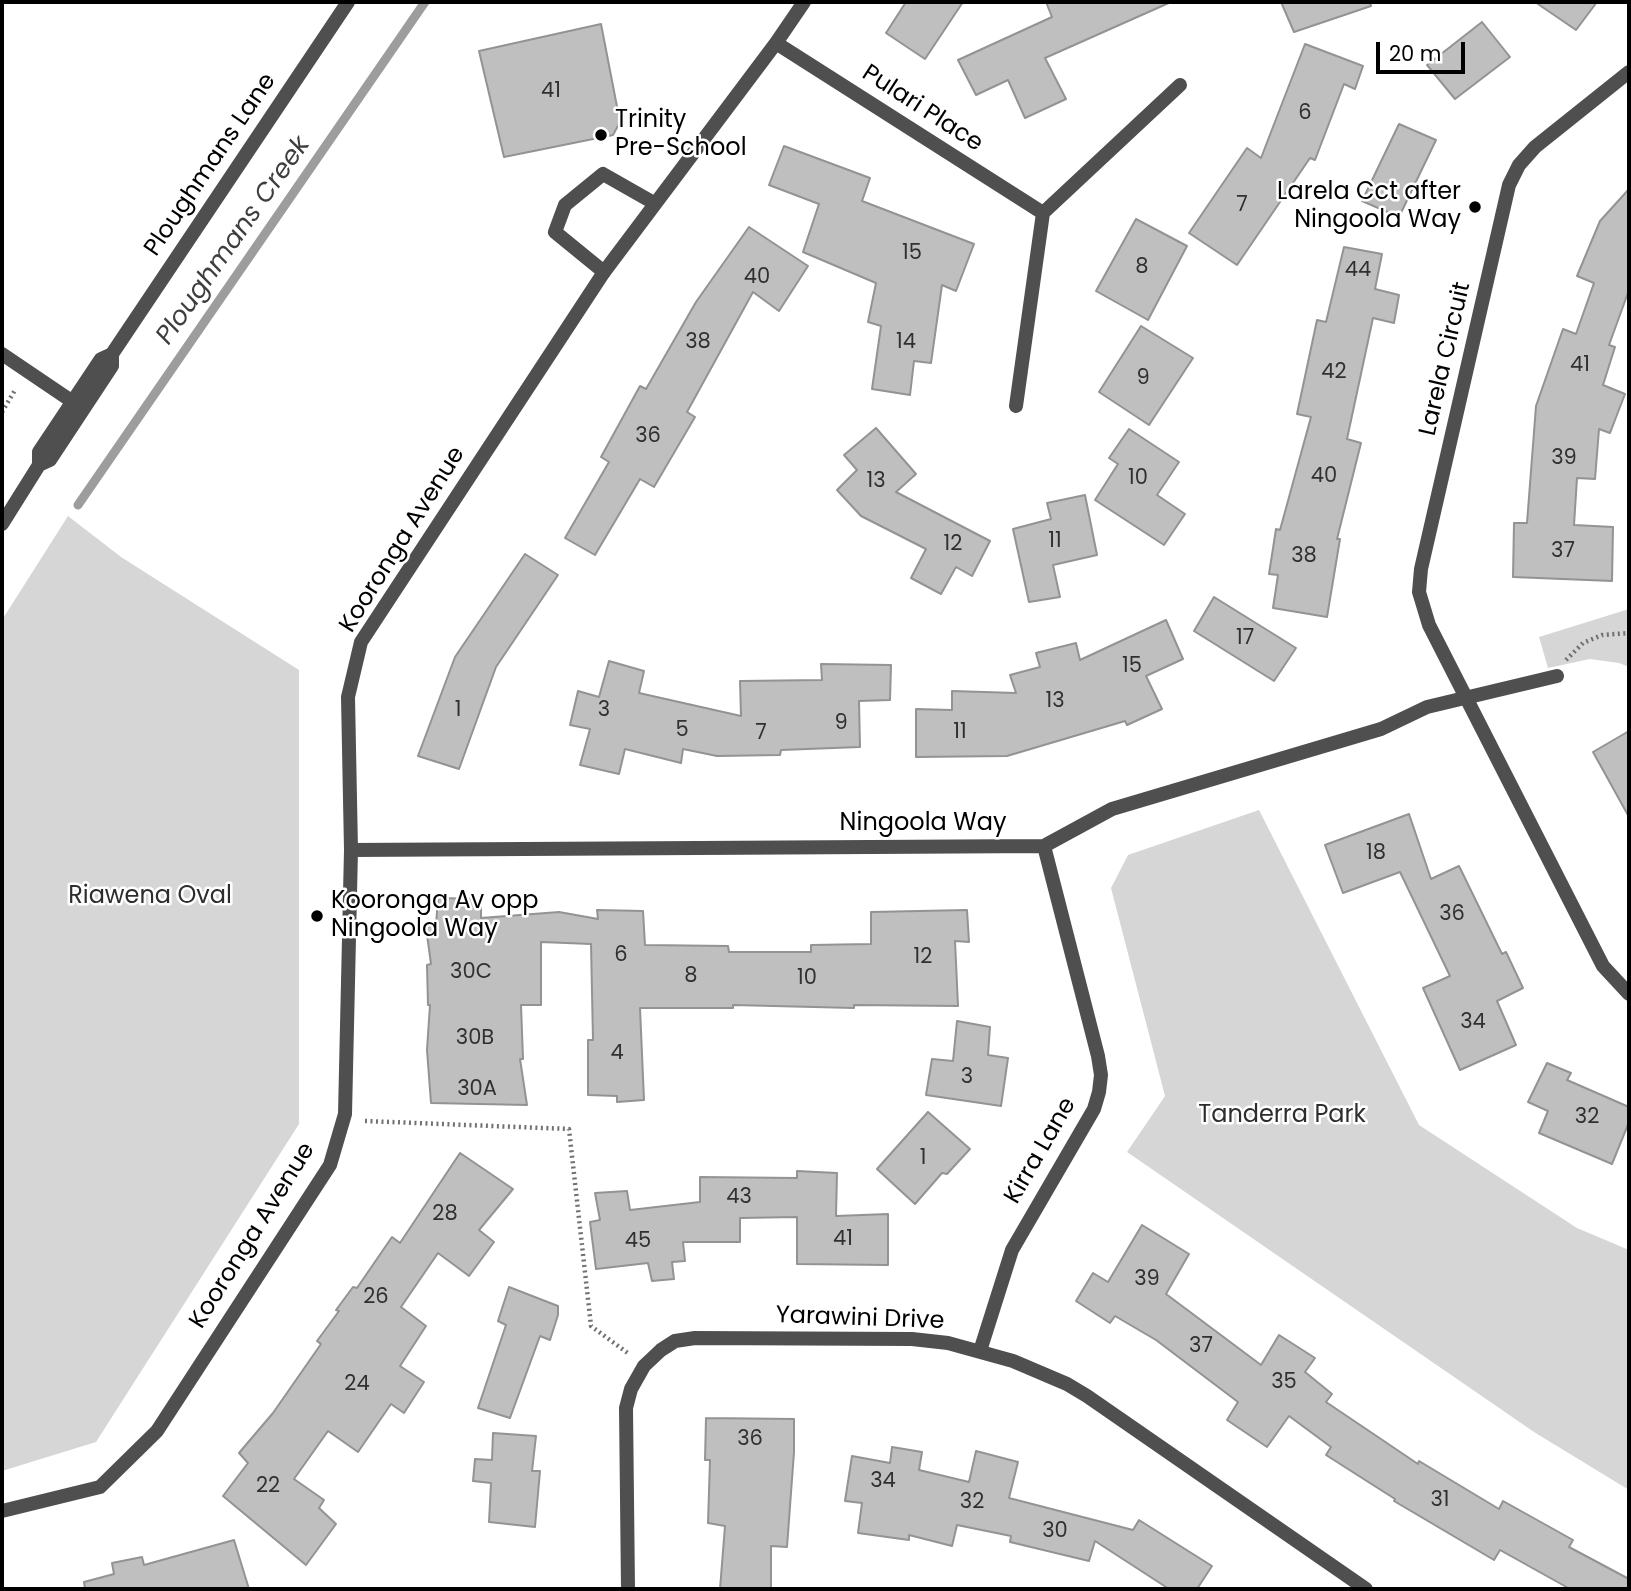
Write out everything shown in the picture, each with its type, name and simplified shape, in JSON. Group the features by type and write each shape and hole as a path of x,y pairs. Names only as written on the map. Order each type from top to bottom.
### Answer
{"street":[{"name":"Ploughmans Lane","path":"39,465 50,460 112,366 113,354 348,2"},
{"name":"Kooronga Avenue","path":"2,1511 100,1487 157,1431 330,1165 343,1120 351,850 348,697 361,642 604,272 804,2"},
{"name":"Pulari Place","path":"776,43 1043,213"},
{"name":"Larela Circuit","path":"1629,72 1535,147 1519,165 1509,185 1421,569 1419,592 1429,625 1603,966 1629,994"},
{"path":"1016,406 1043,213 1180,85"},
{"path":"604,272 555,232 565,205 603,174 654,203"},
{"path":"2,354 73,402"},
{"name":"Ploughmans Lane","path":"2,524 39,465 39,452 101,359 113,354"},
{"path":"1468,698 1557,676"},
{"name":"Ningoola Way","path":"351,850 1044,846 1112,809 1381,729 1427,707 1468,698"},
{"name":"Kirra Lane","path":"980,1351 1012,1250 1094,1109 1099,1093 1101,1074 1098,1056 1044,846"},
{"name":"Yarawini Drive","path":"628,1589 625,1408 631,1389 644,1366 660,1350 675,1341 695,1338 912,1339 947,1343 1013,1361 1087,1395 1365,1589"}],"path":[{"path":"1557,676 1569,655 1583,643 1602,635 1629,633"},
{"path":"343,1120 569,1129 591,1326 644,1366"}],"green space":[{"name":"Riawena Oval","path":"68,516 121,557 299,670 299,1124 96,1442 2,1471 2,620"},
{"path":"1629,609 1629,667 1590,659 1548,668 1539,637"},
{"name":"Tanderra Park","path":"1259,810 1419,1125 1577,1228 1629,1250 1629,1490 1534,1432 1127,1152 1165,1096 1111,888 1128,855"}],"building":[{"path":"906,2 963,2 925,59 886,33"},
{"path":"1046,2 1171,2 1045,58 1066,99 1025,118 1008,80 976,95 958,60 1052,17"},
{"path":"1281,2 1370,2 1371,6 1294,32"},
{"path":"1535,2 1597,2 1576,30"},
{"path":"1482,22 1510,57 1455,99 1427,65"},
{"path":"601,24 620,122 613,135 504,157 479,51"},
{"path":"1305,44 1363,66 1355,89 1344,84 1315,160 1310,158 1237,265 1189,233 1247,148 1261,158"},
{"path":"1399,124 1436,140 1399,217 1362,201"},
{"path":"784,146 870,178 862,201 974,244 956,291 942,285 931,363 914,361 910,395 872,389 881,326 868,322 876,283 803,252 819,204 769,185"},
{"path":"1629,189 1629,290 1609,345 1615,347 1603,385 1625,394 1610,433 1599,429 1595,479 1577,478 1574,525 1613,527 1612,581 1513,577 1514,523 1527,523 1536,406 1563,329 1576,334 1594,283 1577,276 1600,221"},
{"path":"1136,219 1187,246 1148,320 1096,291"},
{"path":"749,227 808,266 779,311 753,292 687,412 695,417 654,487 640,479 595,555 565,538 609,462 601,457 640,386 646,389 696,302"},
{"path":"1344,247 1382,254 1375,289 1399,295 1394,323 1373,318 1347,439 1361,443 1337,539 1340,539 1327,617 1273,608 1278,575 1269,574 1276,529 1280,530 1311,417 1297,414 1317,320 1326,322"},
{"path":"1141,326 1193,358 1149,425 1099,392"},
{"path":"876,428 916,474 896,492 990,541 972,576 956,567 941,594 911,578 926,549 861,516 837,490 857,470 844,455"},
{"path":"1129,429 1179,462 1157,495 1185,514 1164,545 1095,500 1118,464 1109,458"},
{"path":"1085,495 1097,555 1053,565 1060,597 1029,602 1013,529 1051,519 1047,503"},
{"path":"525,554 558,575 496,667 459,769 418,756 455,657"},
{"path":"1214,597 1296,648 1274,681 1194,631"},
{"path":"1166,620 1183,659 1146,676 1162,709 1127,725 1125,721 1007,756 916,757 916,709 952,710 952,691 1016,693 1010,675 1040,667 1036,653 1076,643 1080,660"},
{"path":"609,661 644,671 639,693 741,716 740,681 822,680 821,664 891,665 890,700 859,701 860,747 781,750 780,755 717,756 683,749 681,763 625,749 619,774 580,765 590,729 570,725 578,691 599,697"},
{"path":"1629,731 1629,817 1593,752"},
{"path":"1409,814 1431,879 1459,866 1502,954 1506,952 1523,988 1497,1001 1516,1045 1460,1070 1423,988 1450,976 1400,872 1343,893 1325,845"},
{"path":"438,898 481,899 481,918 559,912 598,919 597,910 643,911 645,945 728,946 729,952 811,952 811,945 871,944 871,912 967,910 969,942 955,941 958,1006 854,1005 854,1008 733,1005 733,1008 640,1008 644,1100 617,1102 617,1096 588,1095 588,1040 593,1040 591,944 541,942 541,1005 521,1005 523,1059 520,1059 527,1105 431,1103 427,1050 430,1005 427,965 431,964 426,927 436,925"},
{"path":"957,1021 990,1027 988,1055 1008,1058 1001,1106 926,1095 932,1059 953,1061"},
{"path":"1547,1063 1571,1073 1567,1080 1629,1107 1629,1122 1612,1164 1539,1133 1548,1111 1528,1102"},
{"path":"928,1112 970,1149 947,1174 942,1173 915,1204 877,1169"},
{"path":"460,1153 513,1189 479,1230 494,1242 469,1276 438,1253 401,1307 426,1326 400,1366 424,1382 404,1413 391,1404 358,1452 328,1431 294,1479 324,1500 319,1508 336,1524 306,1565 223,1496 248,1463 239,1453 273,1413 321,1344 317,1341 339,1311 336,1310 353,1287 357,1288 392,1237 400,1243"},
{"path":"797,1171 837,1173 836,1216 888,1214 888,1265 797,1264 797,1217 740,1218 740,1242 683,1242 685,1261 672,1262 674,1279 652,1281 648,1263 596,1269 590,1222 600,1220 595,1193 627,1191 630,1210 700,1202 700,1177 797,1178"},
{"path":"1142,1225 1189,1254 1166,1294 1261,1365 1279,1335 1315,1358 1305,1372 1332,1394 1326,1402 1418,1464 1419,1461 1499,1509 1503,1501 1573,1540 1569,1547 1629,1579 1629,1589 1570,1589 1500,1550 1494,1560 1394,1501 1395,1499 1326,1455 1331,1447 1289,1416 1267,1447 1227,1420 1238,1402 1156,1340 1115,1316 1110,1323 1076,1301 1093,1273 1108,1282"},
{"path":"509,1287 558,1306 550,1340 540,1336 510,1418 478,1408 506,1325 498,1321"},
{"path":"706,1418 794,1419 787,1547 771,1546 771,1589 720,1589 725,1526 708,1523 710,1460 705,1460"},
{"path":"493,1433 536,1436 532,1471 540,1471 535,1527 489,1522 491,1483 473,1481 475,1459 492,1460"},
{"path":"892,1447 922,1452 919,1470 969,1482 976,1451 1018,1462 1009,1498 1133,1530 1139,1520 1212,1566 1197,1589 1169,1589 1095,1541 1089,1561 1010,1542 1011,1536 957,1525 952,1546 909,1535 909,1540 858,1533 862,1503 845,1501 852,1456 890,1463"},
{"path":"234,1540 249,1589 85,1589 84,1582 114,1574 112,1563 142,1557 144,1565"}],"waterway":[{"name":"Ploughmans Creek","path":"78,505 425,2"}],"place":[{"name":"Trinity Pre-School","path":"601,135"},
{"name":"Larela Cct after Ningoola Way","path":"1475,207"},
{"name":"Kooronga Av opp Ningoola Way","path":"317,916"}]}
